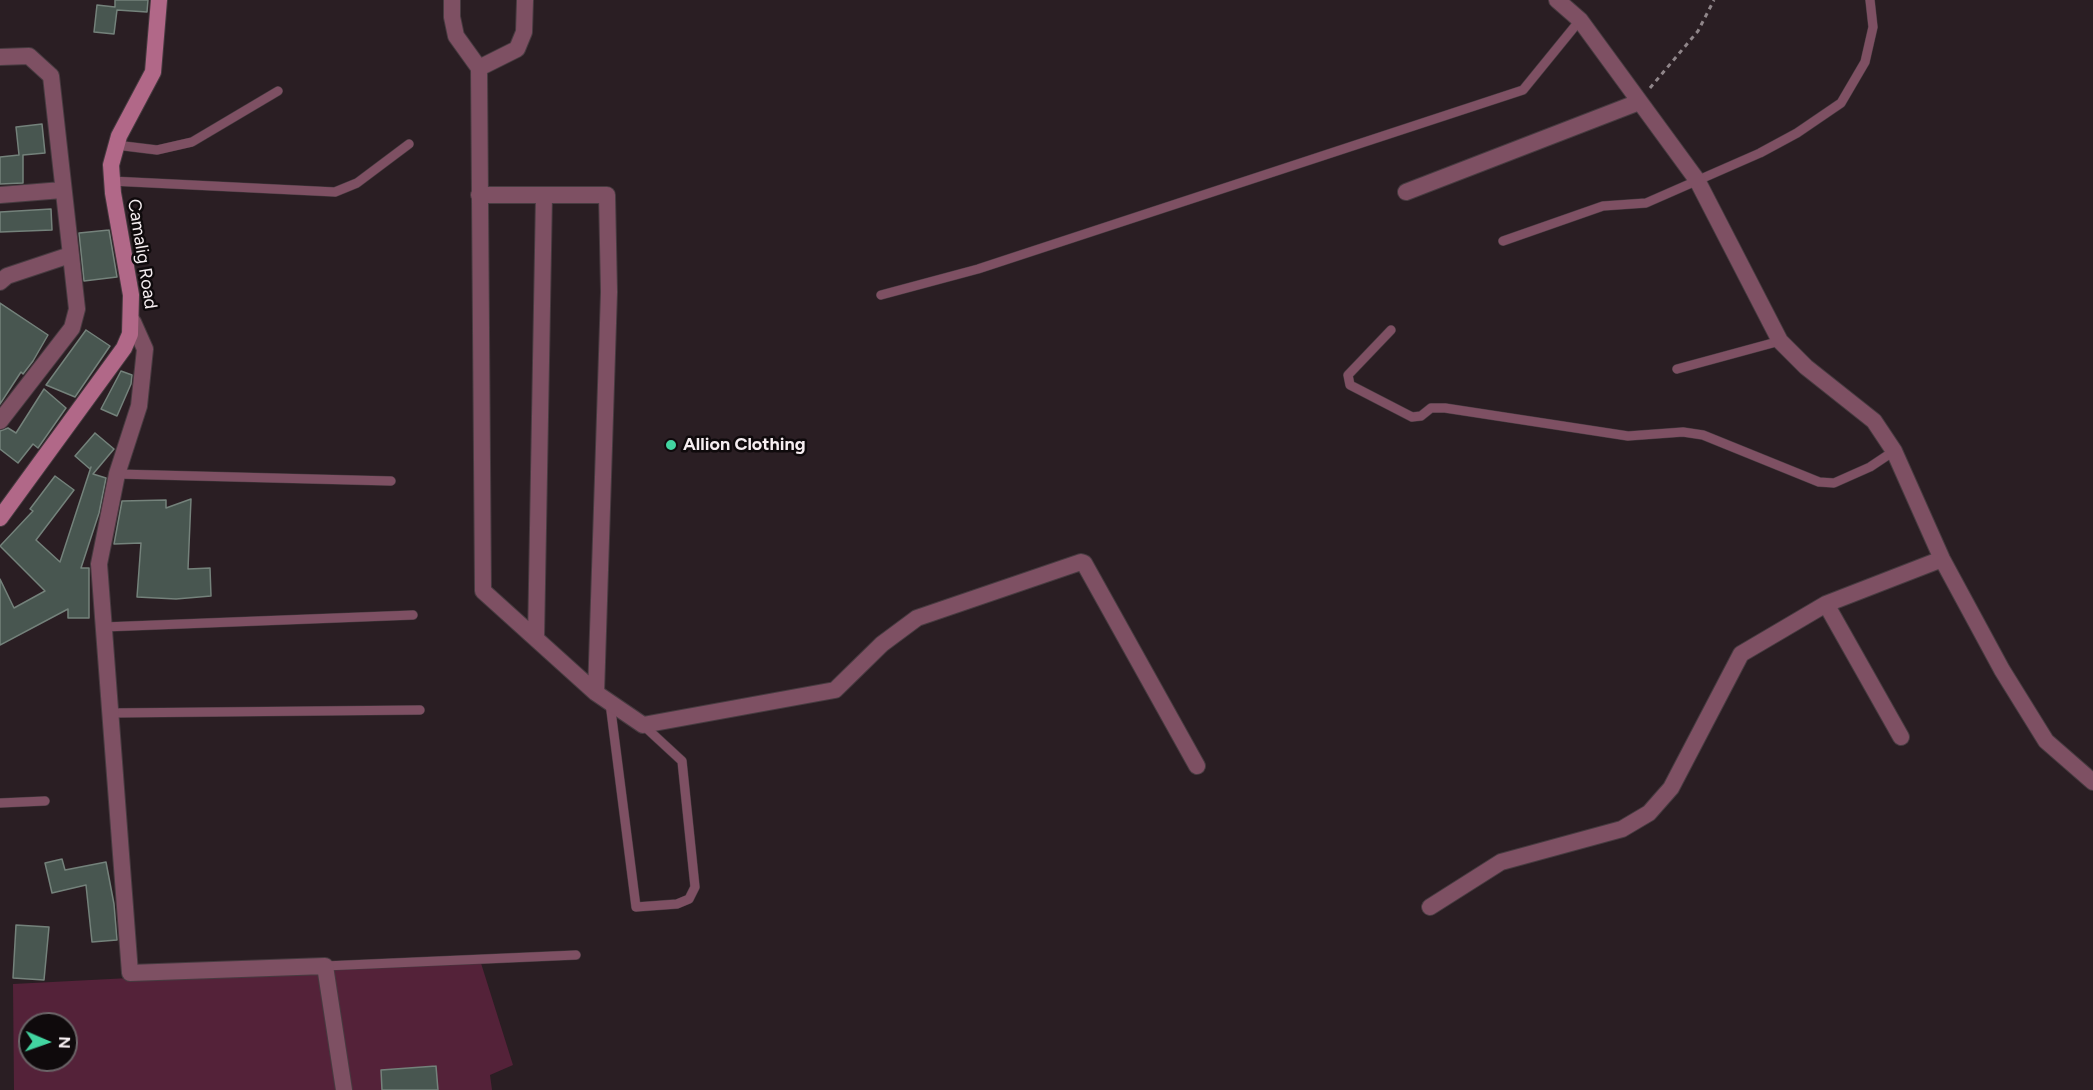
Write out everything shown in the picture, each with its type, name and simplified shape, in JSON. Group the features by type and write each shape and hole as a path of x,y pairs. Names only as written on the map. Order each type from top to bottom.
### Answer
{"main road":[{"name":"Camalig Road","path":"0,519 124,348 133,322 131,296 111,181 116,145 153,72 159,0"}],"street":[{"path":"452,0 452,17 456,36 480,68 483,591 603,698 643,725 835,690 882,644 917,618 1081,562 1084,563 1197,766"},
{"path":"480,68 518,49 524,32 525,0"},
{"path":"1557,0 1580,20 1697,180 1780,341 1806,367 1874,421 1894,451 1942,559 2002,670 2046,741 2093,782"},
{"path":"0,57 29,56 51,76 77,309 72,328 0,421"},
{"path":"1406,192 1639,102"},
{"path":"0,195 62,190"},
{"path":"479,195 607,195 609,292 603,698"},
{"path":"536,639 544,195"},
{"path":"0,282 7,276 70,255"},
{"path":"133,322 145,349 145,364 139,406 117,474 99,564 130,974 325,966 344,1090"},
{"path":"1430,907 1501,862 1622,829 1649,813 1671,788 1736,659 1826,604 1942,559"},
{"path":"1826,604 1901,736"}],"lane":[{"path":"1503,241 1603,206 1646,203 1797,133 1841,103 1865,62 1873,27 1870,0"},
{"path":"881,295 978,270 1523,90 1580,20"},
{"path":"116,145 157,150 192,142 278,91"},
{"path":"111,181 336,192 357,183 409,144"},
{"path":"1391,330 1348,375 1350,386 1412,417 1421,416 1431,408 1445,408 1628,436 1683,432 1703,435 1819,482 1834,483 1870,467 1894,451"},
{"path":"1677,369 1780,341"},
{"path":"117,474 391,481"},
{"path":"104,627 413,615"},
{"path":"603,698 636,907 677,904 689,899 695,887 682,761 643,725"},
{"path":"111,713 420,710"},
{"path":"0,803 45,801"},
{"path":"325,966 576,955"}],"path":[{"path":"1639,102 1698,31 1714,0"}],"shaded area":[{"path":"480,960 513,1065 490,1075 492,1090 14,1090 13,984"}],"building":[{"path":"115,0 148,0 147,12 117,10 114,34 94,32 97,5 115,7"},
{"path":"42,124 45,153 23,155 23,183 0,184 0,157 19,155 16,127"},
{"path":"51,209 52,230 0,232 0,212"},
{"path":"109,230 117,277 84,281 79,233"},
{"path":"0,303 48,335 33,361 23,374 21,372 0,404"},
{"path":"86,330 110,346 75,397 46,385"},
{"path":"121,371 132,375 131,384 117,416 101,409"},
{"path":"44,389 66,408 38,448 33,444 18,463 0,449 0,431 8,428 16,433"},
{"path":"95,433 114,449 93,474 106,478 99,513 81,568 89,568 89,618 68,618 68,609 0,645 0,579 14,608 45,591 0,546 33,511 30,509 55,476 74,490 36,540 60,562 91,467 90,469 75,456"},
{"path":"191,499 188,569 210,568 211,596 176,599 137,597 141,543 114,544 122,501 166,500 166,508"},
{"path":"62,859 65,870 106,862 114,904 117,940 92,942 86,885 52,893 45,863"},
{"path":"16,925 49,927 44,980 13,978"},
{"path":"436,1066 438,1090 382,1090 381,1070"}],"place":[{"name":"Allion Clothing","path":"671,445"}]}
